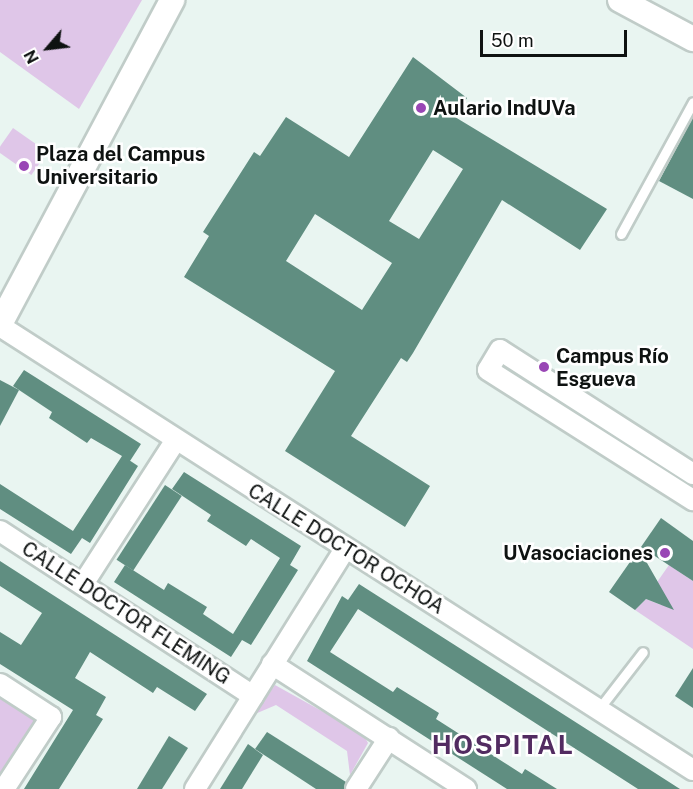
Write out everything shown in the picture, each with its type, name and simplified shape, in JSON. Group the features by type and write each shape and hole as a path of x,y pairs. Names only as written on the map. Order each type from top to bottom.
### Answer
{"street":[{"path":"0,325 172,0"},
{"path":"620,0 693,39"},
{"name":"CALLE DOCTOR OCHOA","path":"0,325 176,441 693,770"},
{"path":"693,474 500,350 488,370 693,500"},
{"path":"83,584 176,441"},
{"name":"CALLE DOCTOR FLEMING","path":"0,531 253,696"},
{"path":"195,789 345,549"},
{"path":"273,664 466,789"},
{"path":"0,684 51,717 4,789"},
{"path":"356,789 389,738"}],"lane":[{"path":"621,234 693,102"},
{"path":"598,710 643,652"}],"shaded area":[{"path":"0,0 142,0 79,109 0,52"},
{"path":"13,128 47,152 31,175 0,153 0,147"},
{"path":"669,565 693,581 693,649 635,610 646,599 661,605 667,599 655,585"},
{"path":"275,685 363,734 368,743 350,775 347,751 276,705 255,714"},
{"path":"0,695 40,721 0,781"}],"building":[{"path":"413,57 467,98 455,117 607,209 580,250 502,200 413,353 407,362 401,358 351,436 430,486 405,527 285,451 335,371 184,277 209,236 203,232 254,152 260,156 286,117 349,157","holes":["433,150 463,169 419,239 389,221","315,214 392,263 362,310 286,261"]},
{"path":"693,117 693,199 659,181"},
{"path":"24,370 141,444 130,461 138,466 90,543 82,538 71,554 0,509 0,484 73,531 122,456 91,438 87,443 49,418 52,412 13,386"},
{"path":"0,380 19,390 0,426"},
{"path":"184,472 301,546 290,565 298,570 251,645 242,640 231,657 114,582 125,565 164,590 168,583 207,607 203,614 233,634 280,558 251,539 246,546 207,521 211,515 172,489"},
{"path":"165,485 182,496 133,571 117,560"},
{"path":"661,518 693,541 693,581 641,547"},
{"path":"639,549 674,610 646,599 635,610 609,592"},
{"path":"0,561 207,694 195,711 157,687 153,693 90,652 75,678 106,697 96,715 103,719 59,789 24,789 73,710 0,664 0,632 21,645 42,613 0,586"},
{"path":"359,584 680,789 638,789 358,609 330,652 393,692 397,687 439,713 436,719 522,774 525,769 557,789 507,789 307,661 342,596 348,600"},
{"path":"693,668 693,708 675,696"},
{"path":"267,732 346,782 344,789 316,789 255,749"},
{"path":"169,736 188,748 162,789 137,789"},
{"path":"248,744 263,755 242,789 220,789"}],"place":[{"name":"Aulario IndUVa","path":"421,108"},
{"name":"Plaza del Campus Universitario","path":"24,166"},
{"name":"Campus Río Esgueva","path":"544,367"},
{"name":"UVasociaciones","path":"665,553"}],"district":[{"name":"HOSPITAL","path":"503,745"}]}
